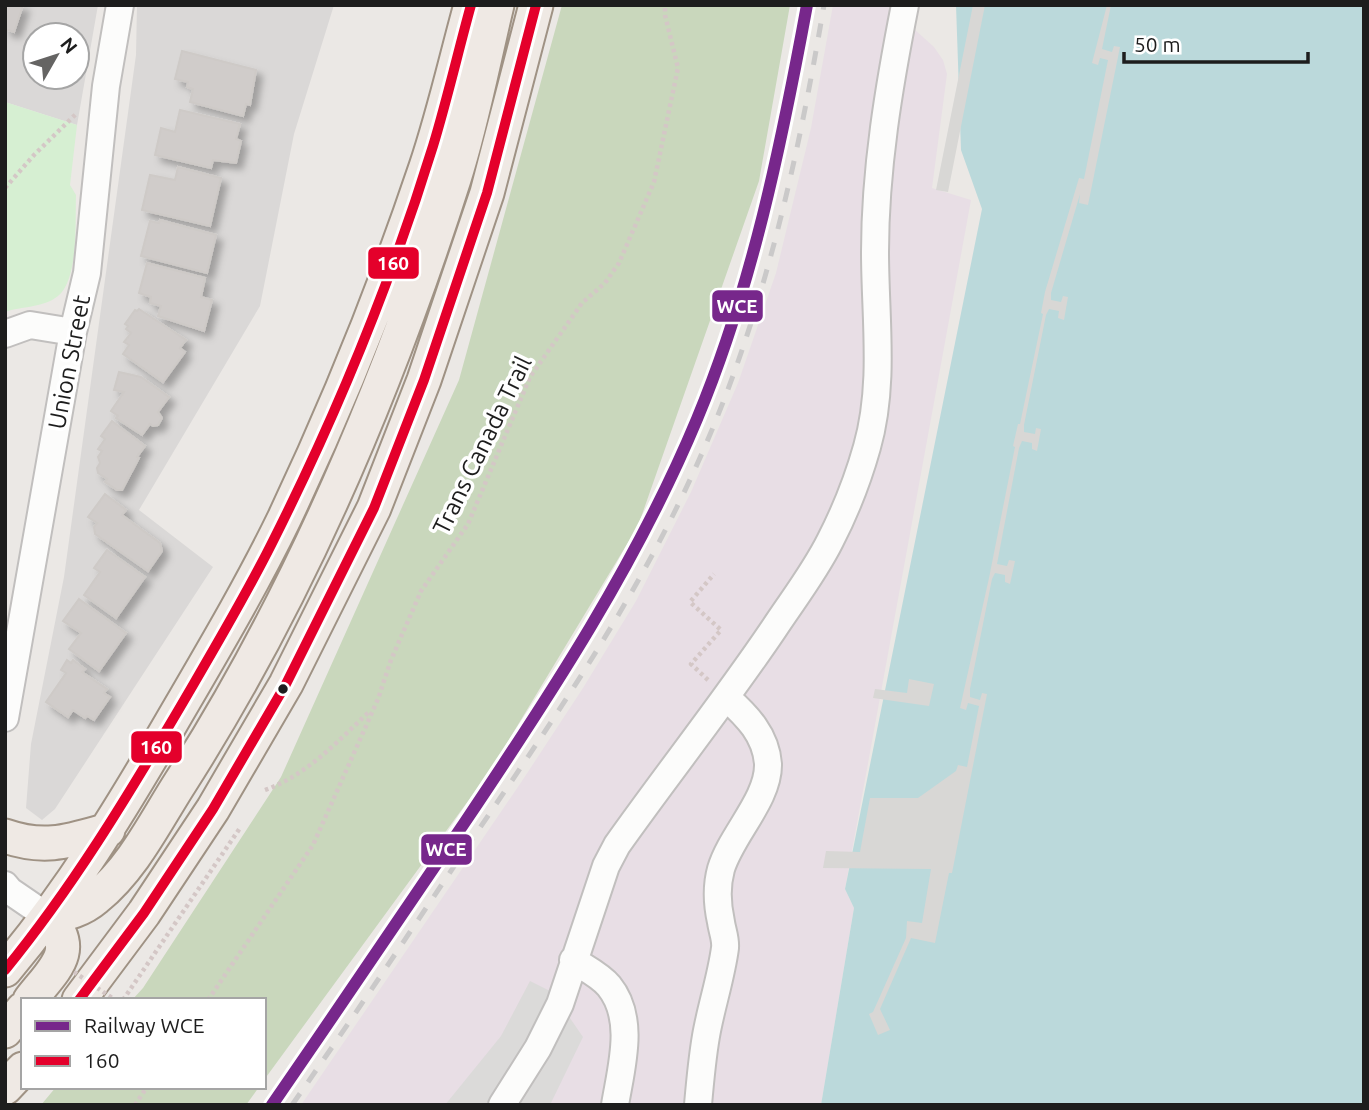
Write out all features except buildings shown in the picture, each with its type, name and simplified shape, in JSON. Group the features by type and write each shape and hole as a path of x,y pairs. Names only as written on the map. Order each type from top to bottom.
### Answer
{"main road":[{"path":"5,970 48,917 108,830 231,620 284,519 328,419 399,242 427,165 471,5"},
{"path":"48,917 85,906 106,889 127,866 192,764 265,638 337,488 388,368 455,178 497,5"},
{"path":"76,986 144,913 213,809 286,684 374,508 424,380 487,193 536,5"},
{"path":"5,836 41,845 65,843 108,830"},
{"path":"32,998 64,952 63,939 58,928 48,917"},
{"path":"5,1031 21,1011"},
{"path":"5,1088 21,1071"}],"street":[{"name":"Union Street","path":"5,718 87,273 106,86 120,5"},
{"path":"502,1105 538,1048 560,1004 606,866 617,845 727,698 830,541 867,447 878,370 875,251 878,173 905,5"},
{"path":"5,334 30,325 74,332"},
{"path":"698,1105 706,1036 726,945 717,900 720,872 729,847 762,790 768,768 765,749 756,728 746,714 727,698"},
{"path":"5,885 48,917"},
{"path":"573,960 610,986 622,1011 624,1050 615,1105"}],"path":[{"name":"Trans Canada Trail","path":"209,998 313,845 421,591 468,524 530,377 582,303 606,284 619,263 654,182 678,68 665,5"},
{"path":"5,188 50,138 106,86"},
{"path":"691,664 721,630 690,602 714,573"},
{"path":"265,790 283,784 327,752 372,709"},
{"path":"124,998 240,828"},
{"path":"76,986 109,998"},
{"path":"135,1105 146,1089"}],"shaded area":[{"path":"5,5 98,5 91,45 91,21 21,21 21,91 83,91 77,125 5,102"},
{"path":"137,5 334,5 294,134 260,306 139,510 213,567 55,809 42,820 26,808 31,744 64,577 136,55"},
{"path":"833,5 919,5 914,29 934,47 943,60 947,74 932,188 971,200 845,889 854,908 821,1105 301,1105 583,688 636,601 691,492 738,383 776,273 811,128"},
{"path":"530,981 552,992 583,1037 550,1105 445,1105 501,1036"}],"green space":[{"path":"562,5 790,5 759,181 638,526 490,771 266,1077 266,998 134,998 281,777 459,380"},
{"path":"5,102 77,125 70,185 76,195 75,249 70,277 65,288 52,300 5,312"},
{"path":"54,1089 258,1089 246,1105 41,1105"}],"water":[{"path":"956,5 1364,5 1364,1105 821,1105 854,908 845,889 982,209 961,150"}],"pier":[{"path":"973,5 985,5 948,192 936,190"},
{"path":"1107,5 1111,5 1102,49 1112,52 1114,46 1120,47 1088,205 1079,203 1080,194 1051,293 1051,300 1061,302 1063,296 1068,297 1064,320 1058,318 1059,311 1049,309 1046,315 1024,425 1024,432 1035,434 1036,428 1041,429 1037,451 1032,449 1032,443 1022,441 997,564 1007,566 1009,560 1015,561 1010,584 1005,582 1005,575 995,573 992,579 970,697 980,700 982,693 987,694 952,873 949,873 935,943 911,938 880,1009 890,1030 878,1035 869,1014 873,1012 906,938 907,921 922,923 931,869 823,868 826,851 860,852 870,798 918,798 956,771 958,765 967,767 979,706 968,703 966,710 960,708 989,578 1015,447 1013,446 1043,314 1045,292 1079,178 1084,179 1108,60 1100,58 1098,65 1092,63"},
{"path":"909,679 934,684 929,706 873,698 875,689 907,693"}],"railway":[{"path":"292,1105 565,701 621,611 671,519 718,415 758,301 789,184 824,5"}],"rail line":[{"name":"WCE","path":"272,1105 529,725 591,626 648,525 697,419 734,318 763,215 787,111 807,5"}],"transit line":[{"name":"160","path":"5,970 76,875 139,776 239,606 296,495 361,348 399,248 433,146 471,5"},
{"name":"160","path":"80,998 144,913 213,809 286,684 374,508 424,380 487,193 536,5"}]}
